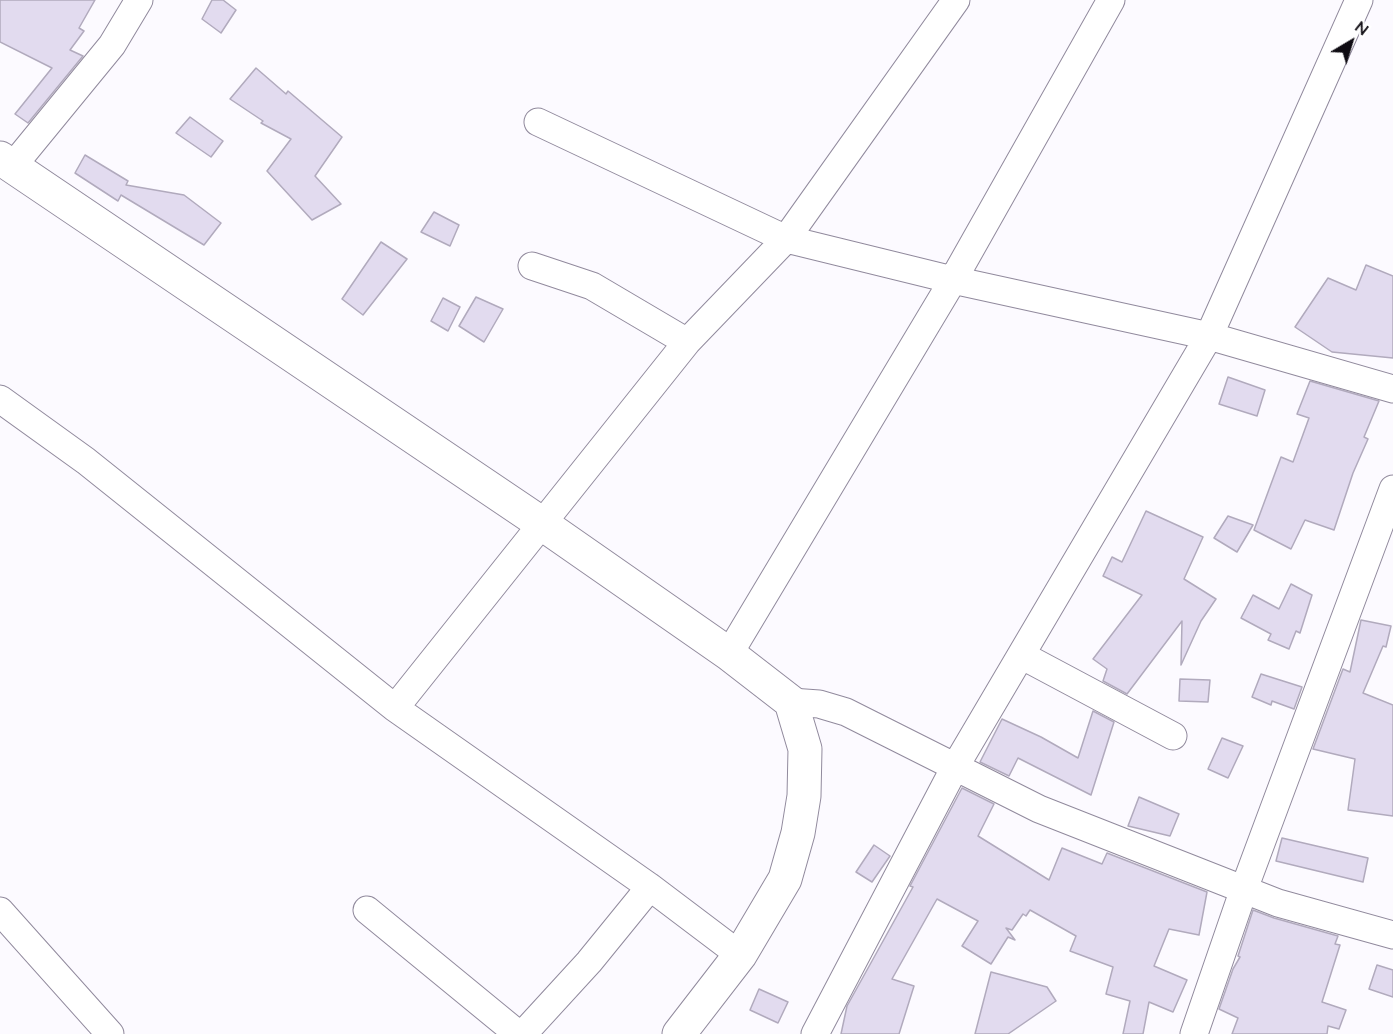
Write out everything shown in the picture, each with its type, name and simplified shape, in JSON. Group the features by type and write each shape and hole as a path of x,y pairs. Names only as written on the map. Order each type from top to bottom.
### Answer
{"street":[{"path":"139,0 112,45 6,163 541,523 729,654 791,702 819,704 846,712 1039,809 1278,903 1393,935"},
{"path":"395,708 687,342 786,238 956,0"},
{"path":"729,654 953,280 1111,0"},
{"path":"815,1034 955,767 1209,336 1359,0"},
{"path":"538,122 786,238 953,280 1209,336 1393,389"},
{"path":"532,266 592,286 687,342"},
{"path":"0,399 86,461 395,708 650,887 740,956"},
{"path":"1194,1034 1244,889 1393,489"},
{"path":"1021,655 1173,736"},
{"path":"678,1034 740,956 785,879 798,833 804,796 805,749 791,702"},
{"path":"523,1034 589,962 650,887"},
{"path":"367,910 518,1034"},
{"path":"0,911 110,1034"}],"building":[{"path":"0,0 95,0 79,28 84,31 70,50 83,56 28,123 15,114 52,68 0,42"},
{"path":"212,0 223,0 236,10 221,33 202,19"},
{"path":"256,68 286,94 288,91 342,137 315,176 341,204 312,220 267,171 291,139 261,123 263,121 230,99"},
{"path":"190,117 223,141 211,157 176,133"},
{"path":"85,155 128,181 126,185 184,195 221,223 204,245 121,195 118,201 75,173"},
{"path":"434,212 459,225 450,246 421,232"},
{"path":"381,242 407,259 363,315 342,299"},
{"path":"1366,265 1393,276 1393,358 1332,352 1295,327 1328,278 1356,290"},
{"path":"476,297 503,309 484,342 459,326"},
{"path":"443,298 460,307 448,331 431,321"},
{"path":"1228,377 1265,390 1257,416 1219,404"},
{"path":"1310,381 1379,401 1364,437 1368,439 1353,473 1334,530 1305,520 1291,549 1254,530 1281,457 1293,462 1309,418 1297,414"},
{"path":"1146,511 1203,537 1184,579 1216,599 1201,621 1181,665 1182,621 1127,694 1103,681 1107,669 1093,659 1142,595 1103,576 1112,557 1122,562"},
{"path":"1228,516 1253,525 1237,552 1214,538"},
{"path":"1291,584 1312,595 1300,633 1296,631 1289,649 1268,640 1271,634 1241,618 1253,595 1279,609"},
{"path":"1361,620 1391,626 1386,647 1383,646 1363,693 1393,705 1393,816 1348,810 1355,759 1313,749 1343,669 1350,672"},
{"path":"1261,674 1302,687 1294,709 1272,701 1271,705 1252,697"},
{"path":"1180,679 1210,680 1208,702 1179,701"},
{"path":"1093,711 1114,722 1091,795 1018,758 1009,776 980,762 1002,719 1078,758"},
{"path":"1222,738 1243,746 1228,778 1208,769"},
{"path":"962,788 994,804 978,836 1049,880 1062,848 1102,864 1107,853 1207,892 1199,935 1169,929 1154,966 1187,980 1173,1012 1149,1002 1143,1034 1123,1034 1130,1001 1106,994 1113,967 1070,951 1076,936 1030,910 1026,916 1023,914 1012,930 1006,928 1015,940 1008,937 991,964 962,946 978,921 937,899 892,979 914,986 899,1034 841,1034 847,1006 913,887 910,886"},
{"path":"1139,797 1179,814 1170,836 1128,826"},
{"path":"1282,838 1368,858 1363,882 1276,861"},
{"path":"874,845 890,856 872,882 856,872"},
{"path":"1253,910 1338,936 1335,944 1340,945 1322,1002 1346,1010 1339,1029 1328,1026 1327,1034 1232,1034 1238,1018 1219,1009 1233,969 1240,957 1238,956"},
{"path":"1377,965 1393,970 1393,997 1369,989"},
{"path":"991,972 1047,987 1056,1001 1008,1034 975,1034"},
{"path":"759,989 788,1002 778,1023 750,1010"}]}
